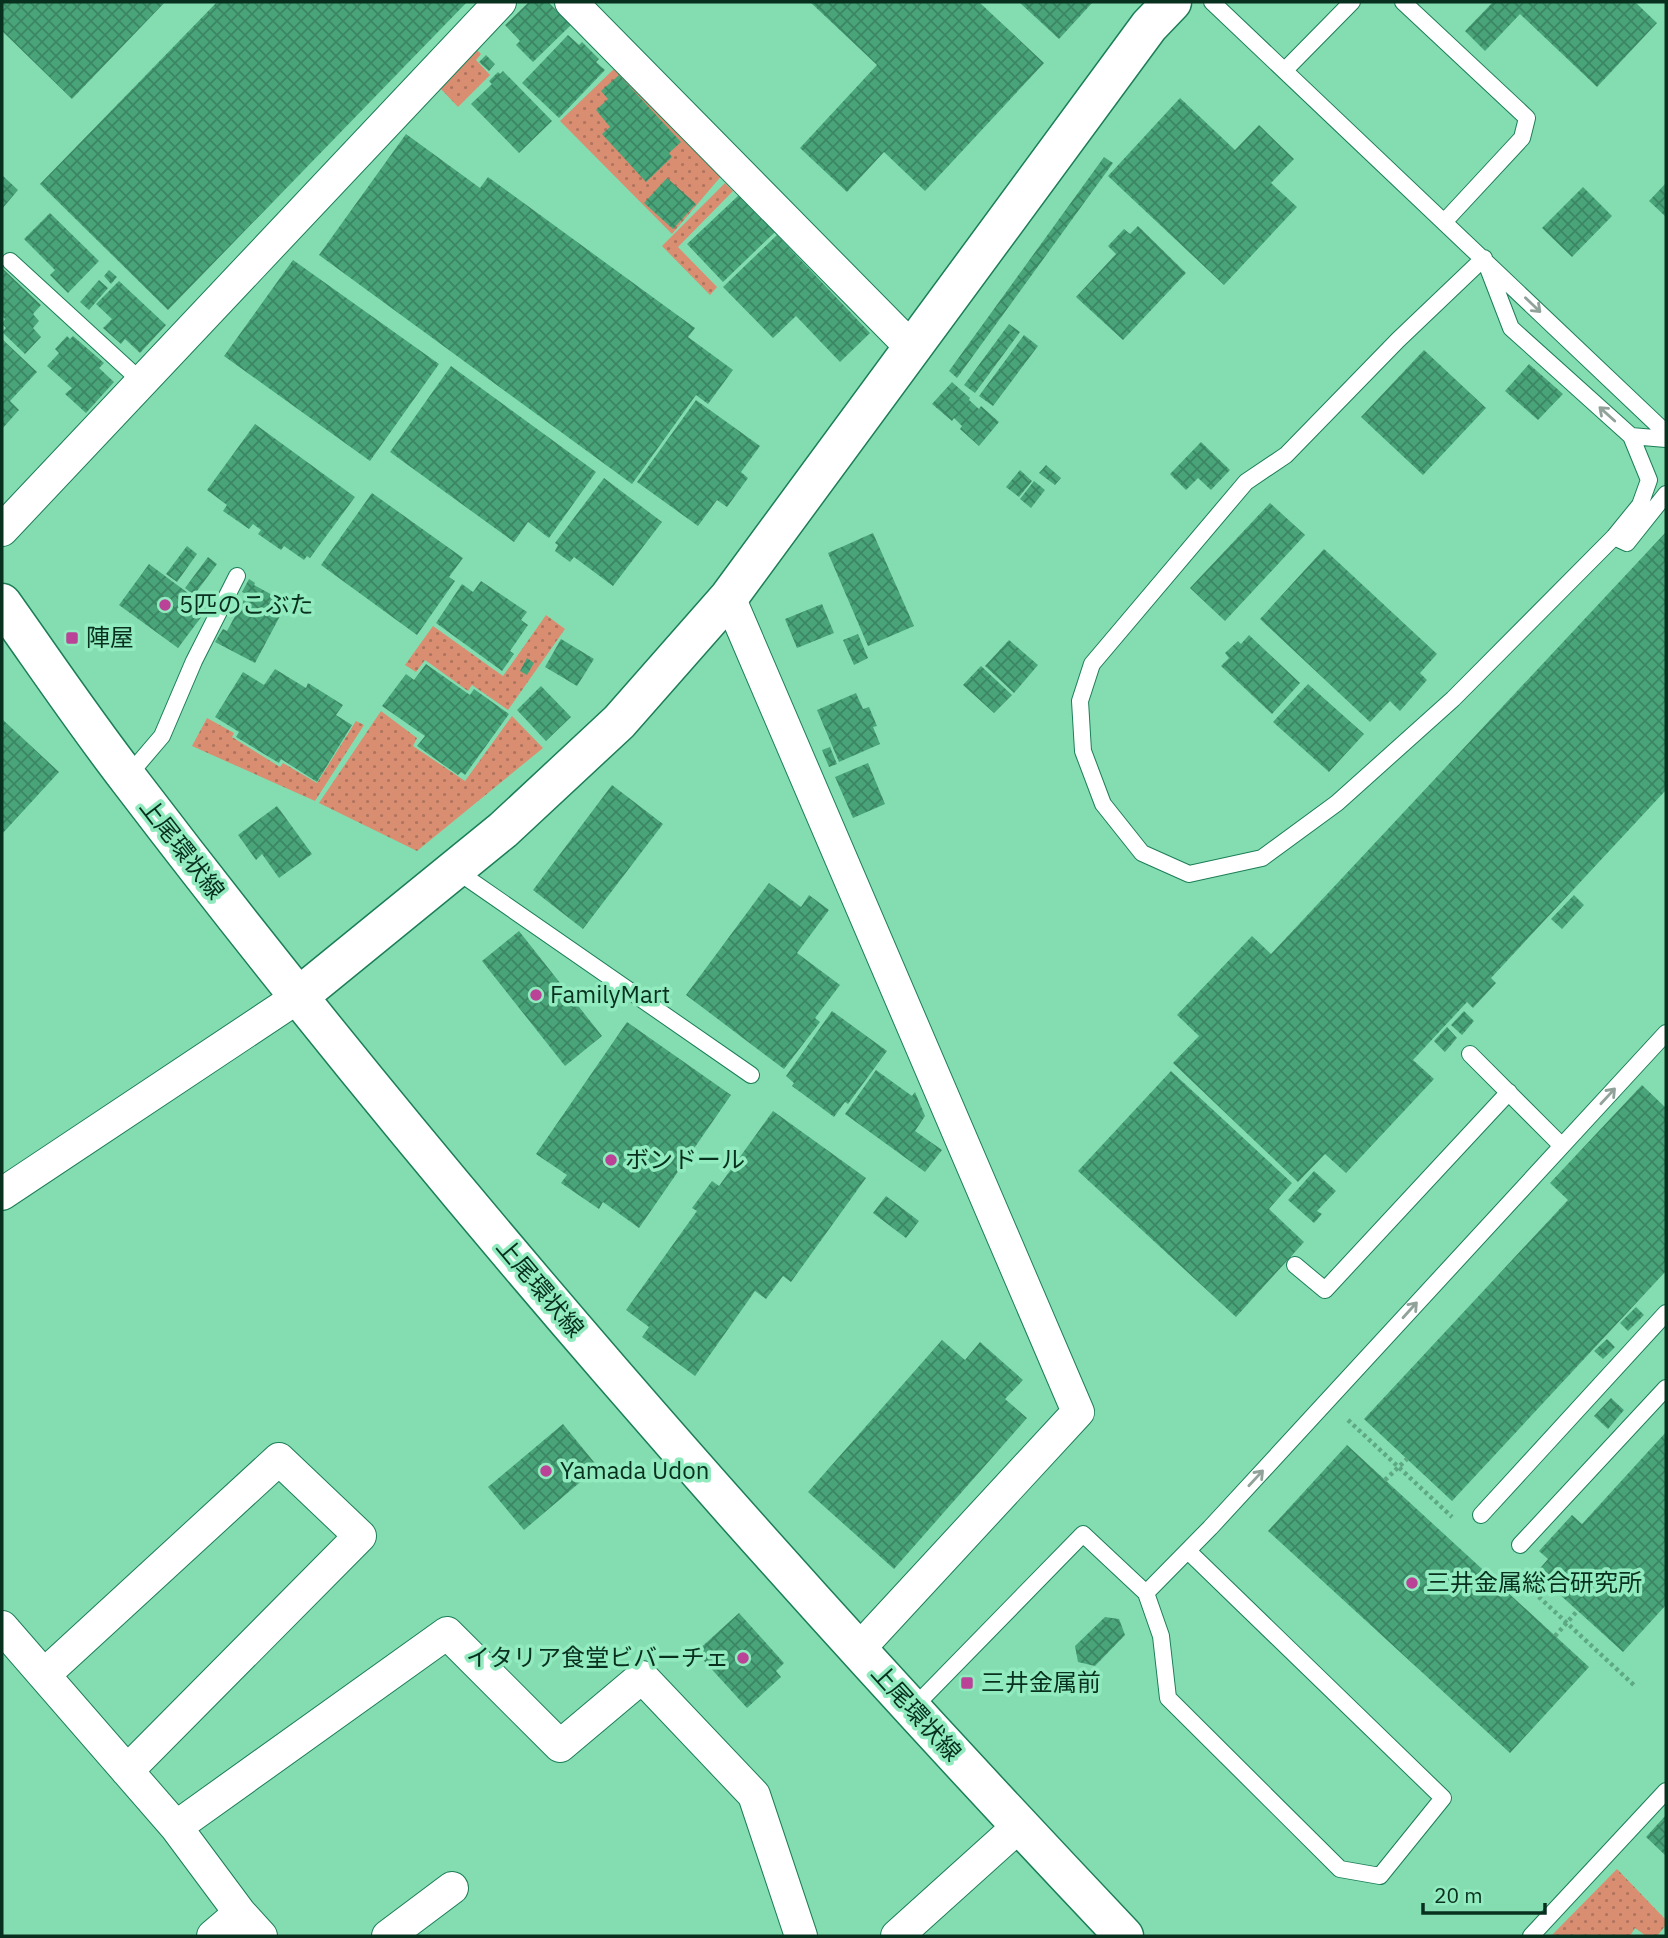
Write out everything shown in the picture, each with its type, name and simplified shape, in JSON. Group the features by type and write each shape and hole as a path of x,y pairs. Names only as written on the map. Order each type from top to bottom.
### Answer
{"main road":[{"path":"298,997 503,830 619,722 729,597 1149,26 1172,2"},
{"name":"上尾環状線","path":"2,603 127,777 298,997 619,1383 858,1650 1124,1936"}],"street":[{"path":"2,530 500,2"},
{"path":"571,2 911,347"},
{"path":"729,597 1078,1412 858,1650"},
{"path":"2,1194 298,997"},
{"path":"44,1675 279,1460 360,1536 127,1770"},
{"path":"2,1627 176,1826 240,1913 261,1936"},
{"path":"176,1826 447,1633 560,1746 642,1677 754,1795 801,1936"},
{"path":"897,1936 1019,1826"},
{"path":"388,1936 452,1888"},
{"path":"213,1936 240,1913"}],"lane":[{"path":"1212,2 1666,433"},
{"path":"1285,70 1352,2"},
{"path":"1403,2 1527,118 1522,138 1445,221"},
{"path":"1484,258 1511,328 1631,436 1649,480 1640,505 1614,537 1453,699 1337,803 1262,858 1189,874 1142,853 1104,804 1083,751 1080,701 1092,664 1246,482 1286,456 1398,340 1484,258"},
{"path":"10,261 142,382"},
{"path":"1631,436 1666,439"},
{"path":"1614,537 1627,542 1666,494"},
{"path":"127,777 162,736 194,661 237,576"},
{"path":"454,869 751,1075"},
{"path":"1146,1593 1210,1528 1561,1145 1664,1040"},
{"path":"1470,1054 1561,1145"},
{"path":"1295,1265 1325,1290 1509,1093"},
{"path":"1481,1515 1666,1313"},
{"path":"1520,1545 1666,1388"},
{"path":"912,1709 1083,1534 1146,1593 1161,1636 1168,1698 1340,1869 1380,1876 1443,1798 1188,1551"},
{"path":"1531,1936 1666,1791"}],"path":[{"path":"1385,1480 1407,1459"},
{"path":"1555,1636 1578,1610"}],"shaded area":[{"path":"477,50 481,54 476,60 490,75 458,107 439,87"},
{"path":"618,65 723,174 672,234 560,121"},
{"path":"725,183 733,191 678,247 717,287 710,295 662,246"},
{"path":"546,615 565,629 508,710 472,685 468,691 425,660 416,672 405,665 433,626 503,676"},
{"path":"381,711 417,738 413,746 465,781 512,716 543,748 417,851 319,803"},
{"path":"207,718 234,733 232,737 280,767 283,763 317,783 356,721 364,725 315,801 192,746"},
{"path":"1617,1869 1666,1920 1666,1925 1657,1936 1646,1936 1635,1928 1630,1936 1551,1936"}],"building":[{"path":"2,2 165,2 72,99 2,31"},
{"path":"217,2 467,2 168,310 40,184"},
{"path":"529,2 548,2 571,25 533,62 516,45 520,41 505,25"},
{"path":"810,2 979,2 1044,63 925,191 884,152 847,192 800,148 877,65"},
{"path":"1019,2 1093,2 1059,39"},
{"path":"1493,2 1635,2 1657,23 1597,87 1520,14 1485,51 1465,31"},
{"path":"568,35 579,45 582,42 599,59 596,62 605,70 559,118 522,83"},
{"path":"486,55 495,64 489,71 479,62"},
{"path":"503,71 552,121 519,153 471,104 492,84 489,81"},
{"path":"619,75 681,142 669,153 672,157 646,182 602,134 610,127 596,110 608,99 601,91"},
{"path":"1180,98 1235,150 1259,125 1294,159 1271,183 1297,207 1224,285 1108,176"},
{"path":"406,134 480,188 488,177 695,328 688,337 733,370 708,404 696,395 632,484 319,255"},
{"path":"1104,157 1113,163 957,378 949,371"},
{"path":"2,175 18,190 2,209"},
{"path":"667,178 696,204 673,229 644,203"},
{"path":"1666,183 1666,217 1649,201"},
{"path":"1583,187 1612,216 1572,257 1542,228"},
{"path":"739,195 775,232 723,282 687,244"},
{"path":"50,213 99,261 68,293 50,275 55,270 24,239"},
{"path":"1138,226 1186,273 1123,340 1076,297 1116,254 1108,246 1124,229 1130,234"},
{"path":"777,235 870,333 840,362 796,316 773,338 723,287"},
{"path":"293,260 439,364 370,461 224,356"},
{"path":"2,268 41,305 33,314 39,321 33,328 41,337 25,354 2,332 6,328 2,324 5,319 2,316"},
{"path":"109,270 117,277 111,284 104,276"},
{"path":"99,280 108,288 89,310 80,302"},
{"path":"119,281 166,325 140,353 125,339 121,344 103,328 112,319 96,304"},
{"path":"1009,324 1020,332 975,393 964,385"},
{"path":"1024,335 1038,346 993,406 979,396"},
{"path":"67,336 70,339 73,336 104,363 99,368 114,382 86,413 65,394 72,388 47,366 59,353 55,349"},
{"path":"2,339 37,372 10,401 19,410 2,429"},
{"path":"1424,350 1486,408 1423,475 1361,417"},
{"path":"1529,364 1563,394 1538,420 1505,391"},
{"path":"451,366 596,472 549,538 528,522 514,542 390,452"},
{"path":"952,382 979,409 981,406 999,422 979,446 960,429 962,426 954,418 952,421 932,404"},
{"path":"696,400 760,446 741,472 748,478 727,507 717,500 698,526 637,482"},
{"path":"255,424 355,497 310,558 307,556 304,560 284,546 281,550 258,534 261,530 253,524 249,529 223,511 227,505 207,490"},
{"path":"1201,442 1230,470 1211,490 1198,478 1186,490 1170,474"},
{"path":"1046,465 1061,478 1055,485 1039,473"},
{"path":"1020,470 1032,481 1019,497 1006,487"},
{"path":"604,478 662,522 613,586 574,557 570,562 555,551 558,545 555,543"},
{"path":"1034,481 1045,490 1031,508 1020,499"},
{"path":"372,493 463,558 449,577 455,581 417,635 321,565"},
{"path":"1270,503 1305,535 1225,621 1190,588"},
{"path":"1666,532 1666,790 1491,978 1496,983 1473,1008 1467,1002 1413,1060 1434,1079 1346,1173 1325,1154 1298,1182 1173,1063 1199,1036 1177,1015 1252,936 1271,954"},
{"path":"873,533 914,626 868,646 828,553"},
{"path":"187,546 197,554 177,582 166,574"},
{"path":"1324,549 1437,654 1420,673 1427,680 1400,711 1390,701 1370,722 1260,619"},
{"path":"208,557 217,564 194,595 185,588"},
{"path":"149,564 208,608 178,648 119,605"},
{"path":"249,579 254,585 287,603 255,663 215,642 223,629 227,631 247,594 242,592"},
{"path":"481,581 527,612 521,620 528,625 510,651 514,654 502,671 436,623 462,584 473,592"},
{"path":"822,604 834,633 797,648 785,619"},
{"path":"858,634 868,658 854,665 843,640"},
{"path":"1249,635 1300,683 1272,714 1221,666 1229,658 1225,653 1238,641 1241,644"},
{"path":"561,639 594,659 577,686 545,667"},
{"path":"1009,640 1038,665 1014,693 985,666"},
{"path":"527,658 534,663 527,675 520,671"},
{"path":"426,664 470,695 474,689 509,714 465,775 461,772 458,775 417,746 425,736 382,706 406,674 414,680"},
{"path":"981,666 1012,695 994,713 963,685"},
{"path":"275,669 306,688 308,683 343,705 336,715 352,725 317,782 281,759 279,763 236,737 239,732 215,717 243,672 264,685"},
{"path":"1308,684 1364,734 1329,772 1273,722"},
{"path":"541,686 571,717 546,741 517,710"},
{"path":"856,693 863,709 869,707 877,726 873,727 880,744 839,762 817,710"},
{"path":"2,719 59,772 2,834"},
{"path":"830,747 837,764 829,767 822,750"},
{"path":"868,763 885,804 853,818 835,777"},
{"path":"612,785 663,824 583,929 533,890"},
{"path":"277,806 312,854 279,878 262,854 256,860 238,835"},
{"path":"769,883 801,907 809,895 829,910 797,953 840,985 815,1018 820,1022 784,1069 686,995"},
{"path":"1574,895 1584,905 1562,929 1551,919"},
{"path":"519,931 602,1036 565,1066 482,961"},
{"path":"832,1011 887,1051 848,1104 845,1102 834,1117 792,1086 794,1083 786,1076"},
{"path":"1464,1011 1474,1021 1462,1035 1451,1025"},
{"path":"627,1022 731,1095 639,1228 603,1202 599,1209 561,1183 567,1175 536,1154"},
{"path":"1447,1027 1457,1038 1445,1052 1434,1041"},
{"path":"876,1070 912,1096 915,1092 925,1116 915,1131 942,1150 925,1172 845,1114"},
{"path":"1171,1071 1292,1183 1269,1209 1304,1242 1236,1317 1078,1171"},
{"path":"1642,1085 1666,1108 1666,1271 1452,1501 1364,1419 1568,1200 1550,1183"},
{"path":"773,1111 866,1178 791,1282 783,1276 766,1299 755,1291 695,1376 642,1337 649,1327 626,1310 697,1211 692,1208 712,1181 719,1186"},
{"path":"1314,1171 1336,1191 1317,1211 1322,1214 1314,1223 1288,1200"},
{"path":"886,1196 919,1221 906,1238 873,1213"},
{"path":"1636,1307 1644,1315 1628,1331 1620,1323"},
{"path":"1607,1339 1615,1347 1603,1359 1594,1351"},
{"path":"942,1340 965,1360 980,1342 1023,1380 1005,1399 1027,1418 894,1569 808,1492"},
{"path":"1611,1398 1624,1410 1608,1429 1594,1416"},
{"path":"563,1424 598,1467 524,1530 488,1487"},
{"path":"1666,1432 1666,1605 1623,1652 1536,1573 1548,1559 1539,1551 1572,1515 1582,1524"},
{"name":"三井金属総合研究所","path":"1347,1445 1589,1667 1510,1753 1268,1531"},
{"path":"739,1613 784,1663 776,1671 781,1677 747,1708 696,1652"},
{"path":"1105,1617 1119,1619 1125,1635 1095,1666 1078,1662 1075,1646"},
{"path":"1666,1815 1666,1856 1646,1837"}],"place":[{"name":"5匹のこぶた","path":"165,605"},
{"name":"陣屋","path":"72,638"},
{"name":"FamilyMart","path":"536,995"},
{"name":"ボンドール","path":"611,1160"},
{"name":"Yamada Udon","path":"546,1471"},
{"name":"三井金属総合研究所","path":"1412,1583"},
{"name":"イタリア食堂ビバーチェ","path":"743,1658"},
{"name":"三井金属前","path":"967,1683"}]}
